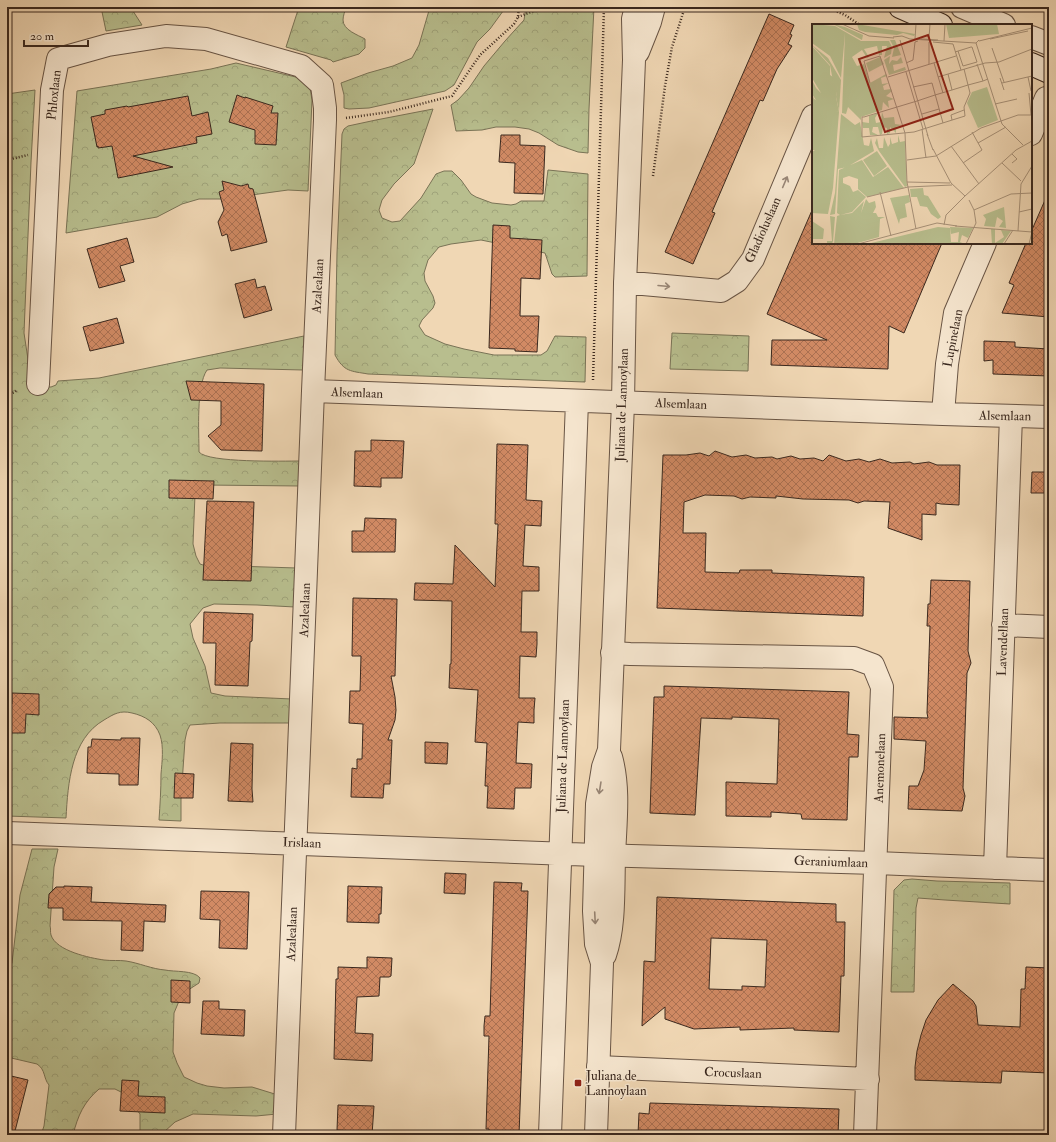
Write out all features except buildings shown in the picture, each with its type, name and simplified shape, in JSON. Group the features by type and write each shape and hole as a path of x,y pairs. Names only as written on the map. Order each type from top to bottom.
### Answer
{"street":[{"name":"Juliana de Lannoylaan","path":"596,1135 602,963 596,944 595,918 605,855 597,804 603,767 609,750 634,60 634,19 636,7"},
{"name":"Juliana de Lannoylaan","path":"634,60 650,22 654,7"},
{"path":"900,7 939,24"},
{"path":"952,24 960,7 1002,24"},
{"name":"Phloxlaan","path":"38,384 52,90 58,59 108,45 166,36 206,39 301,66 322,85"},
{"path":"1032,37 1049,44"},
{"path":"1032,64 1049,72"},
{"name":"Azalealaan","path":"284,1135 325,120 322,85"},
{"path":"1032,131 1042,96"},
{"name":"Gladioluslaan","path":"625,284 643,284 721,291 737,281 752,259 812,118"},
{"name":"Lupinelaan","path":"943,414 946,364 956,313 985,244"},
{"name":"Alsemlaan","path":"313,391 1049,417"},
{"name":"Juliana de Lannoylaan","path":"550,1135 577,401"},
{"name":"Lavendellaan","path":"995,868 1011,416"},
{"path":"1004,625 1049,627"},
{"name":"Anemonelaan","path":"612,653 638,655 854,658 873,665 882,687 865,1135"},
{"name":"Irislaan","path":"7,833 605,855"},
{"name":"Geraniumlaan","path":"605,855 1049,870"},
{"name":"Crocuslaan","path":"598,1068 868,1079"}],"path":[{"path":"325,120 389,112 452,96 480,55 514,24 518,17 519,7"},
{"path":"518,17 544,7"},
{"path":"826,7 845,15 858,24"}],"green space":[{"path":"101,7 125,7 133,11 142,25 106,31"},
{"path":"299,7 346,7 343,18 345,27 351,32 365,39 365,48 359,54 333,62 331,60 286,47"},
{"path":"430,7 506,7 490,29 477,42 454,85 445,91 369,108 344,108 344,95 341,83 393,66 412,58 419,45"},
{"path":"526,7 594,7 588,153 578,152 558,145 539,133 529,129 496,127 482,130 456,131 451,105 469,88 484,66 524,20"},
{"path":"236,63 300,78 310,88 312,100 308,191 288,190 222,199 199,199 182,204 157,217 66,233 77,91 211,69"},
{"path":"35,90 24,333 32,386 51,387 56,385 58,381 99,378 304,336 303,370 220,368 207,370 203,377 199,410 199,452 205,456 230,460 301,461 300,486 203,485 195,495 193,544 196,556 200,564 203,565 297,568 295,607 214,604 203,608 190,624 193,638 205,666 211,693 225,696 292,699 291,723 220,723 190,725 185,740 181,821 159,820 162,760 160,735 152,723 137,714 128,712 117,713 104,720 93,728 84,738 73,763 68,791 66,818 7,816 7,94"},
{"path":"433,109 414,164 394,184 382,200 379,210 382,218 392,222 400,221 421,198 436,174 444,171 452,171 461,180 471,194 476,197 492,203 511,205 521,201 544,201 548,170 588,174 587,276 555,277 552,274 545,253 481,240 439,247 428,260 424,273 425,281 435,303 433,308 422,320 419,326 425,335 445,344 494,355 541,355 547,351 555,336 586,337 585,382 368,374 348,370 338,361 335,355 337,253 342,134 344,129 348,126"},
{"path":"672,333 749,336 748,371 670,369"},
{"path":"32,849 58,849 54,867 50,926 51,935 54,941 74,953 91,958 126,961 169,971 189,972 197,975 200,978 199,983 182,994 174,1013 173,1052 184,1077 207,1086 224,1088 252,1087 278,1095 277,1114 256,1116 193,1114 175,1122 164,1132 163,1135 140,1135 140,1114 125,1094 115,1089 99,1089 82,1109 73,1135 41,1135 44,1126 49,1085 43,1071 37,1064 7,1057 7,971 12,963 20,895"},
{"path":"912,879 1010,883 1010,904 918,898 916,908 914,992 891,992 894,890 904,880"}],"place":[{"name":"Juliana de Lannoylaan","path":"578,1083"}]}
